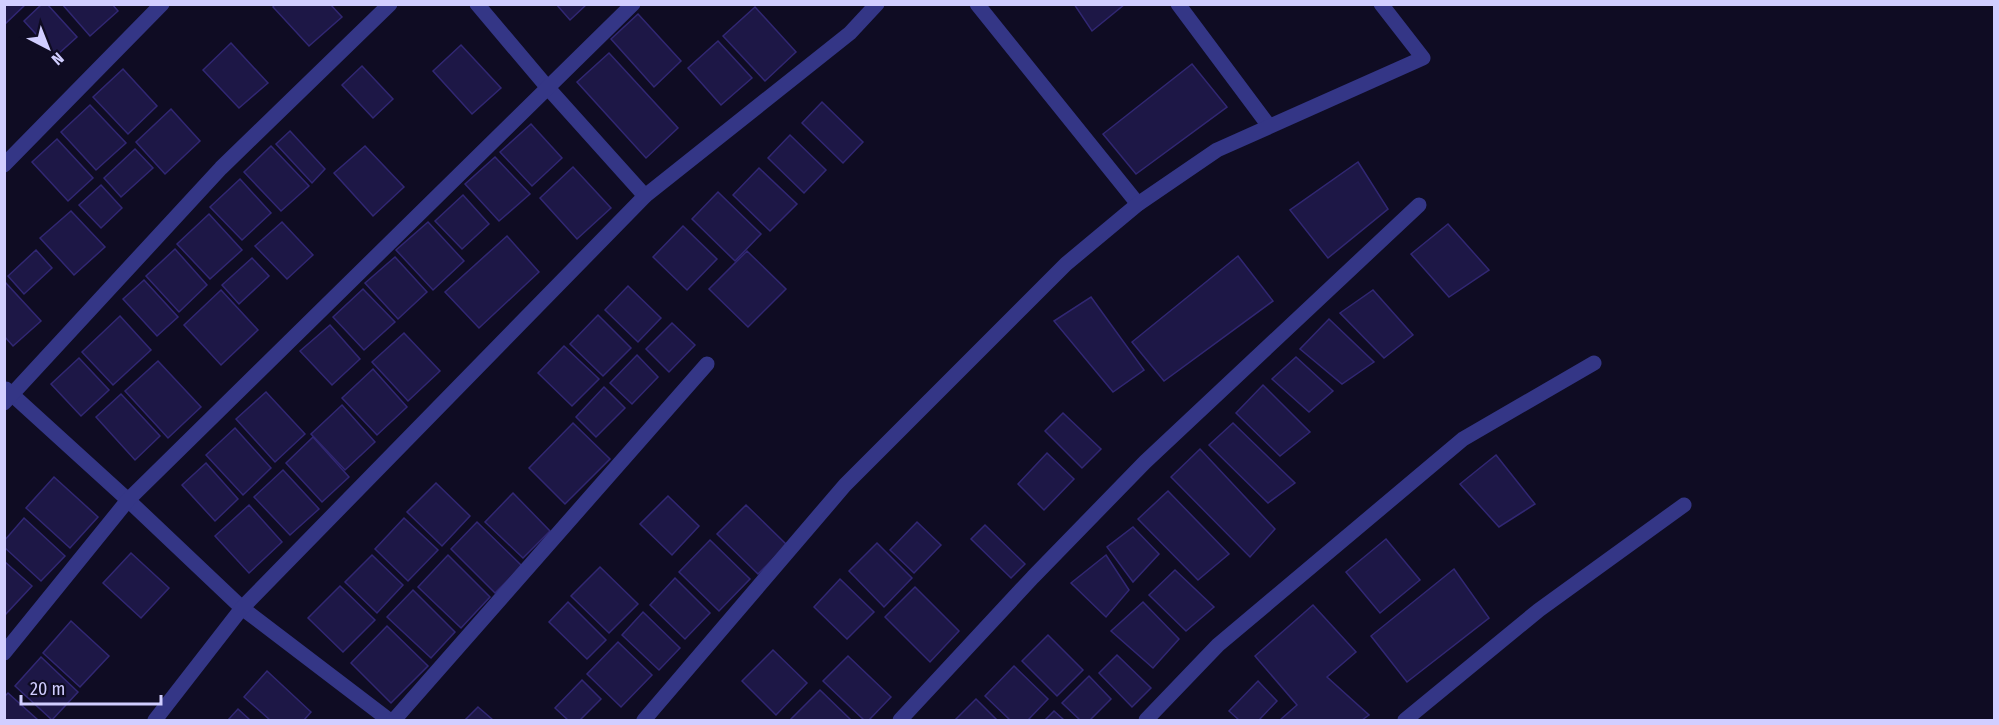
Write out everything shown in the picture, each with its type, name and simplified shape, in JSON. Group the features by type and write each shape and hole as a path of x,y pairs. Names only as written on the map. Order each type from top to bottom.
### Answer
{"street":[{"path":"4,165 162,4"},
{"path":"389,720 242,608 128,500 7,395 221,168 390,4"},
{"path":"477,4 645,196"},
{"path":"4,653 128,500 633,4"},
{"path":"155,720 242,608 645,196 850,33 877,4"},
{"path":"977,4 1138,204"},
{"path":"1178,4 1269,126"},
{"path":"644,720 845,485 1066,264 1138,204 1216,150 1423,58 1381,4"},
{"path":"900,720 1033,577 1145,462 1419,206"},
{"path":"1146,720 1218,645 1463,439 1594,363"},
{"path":"394,720 707,364"},
{"path":"1410,719 1539,610 1684,506"}],"building":[{"path":"4,4 26,4 5,24"},
{"path":"42,4 47,4 77,37 56,56 24,21"},
{"path":"62,4 112,4 118,11 90,36"},
{"path":"275,4 330,4 342,17 309,46 273,7"},
{"path":"556,4 587,4 570,20"},
{"path":"1074,4 1125,4 1092,31"},
{"path":"755,7 796,52 765,81 723,36"},
{"path":"638,14 681,61 654,87 611,39"},
{"path":"718,41 752,78 721,105 688,68"},
{"path":"231,43 268,83 239,108 203,70"},
{"path":"461,45 501,88 472,114 433,71"},
{"path":"609,53 678,128 646,158 577,82"},
{"path":"1192,64 1227,107 1136,174 1103,134"},
{"path":"362,66 393,99 373,118 342,85"},
{"path":"123,69 157,106 128,134 93,97"},
{"path":"822,102 863,142 843,163 802,123"},
{"path":"90,105 126,143 96,170 61,132"},
{"path":"171,109 200,141 165,174 136,142"},
{"path":"531,124 562,158 532,186 500,152"},
{"path":"290,131 325,169 312,183 276,144"},
{"path":"790,135 826,170 804,193 768,158"},
{"path":"57,139 93,178 68,201 32,162"},
{"path":"271,146 309,186 281,211 244,172"},
{"path":"365,146 404,187 373,216 334,173"},
{"path":"135,149 153,168 121,197 104,178"},
{"path":"495,157 530,194 499,221 465,184"},
{"path":"1358,162 1388,209 1328,258 1290,210"},
{"path":"573,167 611,208 577,239 540,198"},
{"path":"759,168 797,204 770,231 733,195"},
{"path":"240,179 271,213 242,240 210,207"},
{"path":"101,185 122,208 101,228 79,205"},
{"path":"718,192 761,234 735,261 692,219"},
{"path":"463,195 489,224 462,249 435,221"},
{"path":"71,211 105,247 74,275 40,238"},
{"path":"209,214 242,250 210,279 177,244"},
{"path":"282,222 313,255 287,279 255,246"},
{"path":"428,222 464,261 433,290 396,250"},
{"path":"1448,224 1489,270 1449,297 1411,254"},
{"path":"683,226 717,259 687,290 653,257"},
{"path":"507,236 539,272 479,328 445,292"},
{"path":"175,249 207,285 179,312 146,276"},
{"path":"36,250 52,268 24,294 8,276"},
{"path":"747,251 786,289 748,327 709,289"},
{"path":"1238,256 1273,301 1164,381 1132,342"},
{"path":"395,257 427,292 398,319 365,283"},
{"path":"252,258 269,276 239,304 222,285"},
{"path":"144,280 178,317 157,336 123,299"},
{"path":"5,282 41,321 13,346 4,336"},
{"path":"628,286 661,318 638,342 605,310"},
{"path":"363,289 395,322 364,350 333,317"},
{"path":"221,290 258,330 221,365 184,325"},
{"path":"1373,290 1413,335 1384,358 1340,313"},
{"path":"1091,297 1144,370 1113,392 1054,321"},
{"path":"598,315 631,348 603,376 570,344"},
{"path":"120,316 151,350 113,385 82,352"},
{"path":"1329,319 1374,362 1342,384 1300,349"},
{"path":"672,323 695,345 669,372 646,349"},
{"path":"330,325 360,359 332,385 300,351"},
{"path":"404,333 440,371 408,401 372,362"},
{"path":"564,346 599,379 572,406 538,373"},
{"path":"637,355 658,377 632,404 610,383"},
{"path":"1296,357 1333,391 1309,412 1272,379"},
{"path":"79,358 109,390 81,416 51,384"},
{"path":"158,361 201,407 168,438 125,391"},
{"path":"373,369 407,407 377,435 342,398"},
{"path":"1263,385 1310,432 1280,456 1236,413"},
{"path":"604,387 625,408 596,437 576,417"},
{"path":"266,392 305,434 275,462 236,419"},
{"path":"121,394 160,436 135,460 96,417"},
{"path":"342,405 375,442 345,470 311,434"},
{"path":"1063,413 1101,449 1082,468 1045,431"},
{"path":"573,423 610,459 565,504 529,468"},
{"path":"1233,423 1295,483 1268,503 1209,445"},
{"path":"235,428 271,468 243,495 206,455"},
{"path":"313,437 349,477 322,502 286,463"},
{"path":"1200,449 1275,529 1250,557 1171,477"},
{"path":"1047,453 1074,479 1044,510 1018,484"},
{"path":"1496,455 1535,504 1499,527 1460,484"},
{"path":"206,463 238,499 215,521 182,485"},
{"path":"283,470 319,509 290,535 254,497"},
{"path":"54,477 98,517 70,548 26,508"},
{"path":"436,483 470,516 442,546 407,512"},
{"path":"1168,491 1229,554 1198,580 1138,519"},
{"path":"513,493 550,531 523,558 485,522"},
{"path":"668,496 699,526 672,555 640,524"},
{"path":"249,505 282,542 249,573 215,536"},
{"path":"746,505 787,545 758,574 717,534"},
{"path":"24,518 65,556 41,581 4,547 4,541"},
{"path":"404,518 438,550 408,581 375,549"},
{"path":"477,522 522,566 495,593 451,549"},
{"path":"917,522 941,545 914,573 890,550"},
{"path":"985,525 1025,564 1011,578 971,539"},
{"path":"1133,527 1159,554 1133,582 1107,547"},
{"path":"1386,539 1420,580 1380,613 1346,572"},
{"path":"710,540 750,579 719,611 679,572"},
{"path":"877,543 912,578 884,607 849,571"},
{"path":"131,553 169,588 141,618 103,583"},
{"path":"372,555 403,585 377,613 345,582"},
{"path":"448,555 490,597 461,628 418,587"},
{"path":"1106,555 1129,590 1106,617 1071,583"},
{"path":"4,561 32,586 4,616"},
{"path":"600,567 638,604 609,633 571,596"},
{"path":"1454,569 1489,618 1407,682 1371,636"},
{"path":"1175,570 1214,607 1186,631 1149,595"},
{"path":"675,578 710,613 685,639 650,605"},
{"path":"840,579 874,612 847,639 814,607"},
{"path":"340,586 375,620 343,652 308,618"},
{"path":"915,587 959,631 930,662 885,617"},
{"path":"413,590 455,632 431,658 387,617"},
{"path":"568,602 606,640 587,659 549,622"},
{"path":"1143,602 1179,639 1153,668 1111,631"},
{"path":"1313,605 1356,652 1327,677 1369,715 1362,720 1280,720 1297,705 1255,656"},
{"path":"643,612 680,648 659,670 622,635"},
{"path":"71,621 109,656 80,687 43,653"},
{"path":"387,626 428,666 391,703 351,663"},
{"path":"1048,635 1083,670 1057,696 1022,661"},
{"path":"618,642 652,675 621,707 587,674"},
{"path":"773,650 807,683 776,715 742,681"},
{"path":"1117,655 1151,688 1132,707 1099,673"},
{"path":"848,656 891,697 869,720 864,720 823,681"},
{"path":"41,657 78,692 52,720 15,686"},
{"path":"1014,666 1048,699 1028,720 1010,720 985,696"},
{"path":"267,671 311,712 304,720 270,720 244,697"},
{"path":"1089,676 1111,699 1090,720 1080,720 1062,703"},
{"path":"582,680 601,699 580,720 568,720 555,708"},
{"path":"1258,681 1277,701 1259,720 1239,720 1229,711"},
{"path":"820,690 851,720 790,720"},
{"path":"8,693 38,720 4,720 4,697"},
{"path":"976,699 997,720 955,720"},
{"path":"478,707 493,720 465,720"},
{"path":"238,709 250,720 228,720"},
{"path":"1054,711 1064,720 1045,720"}]}
